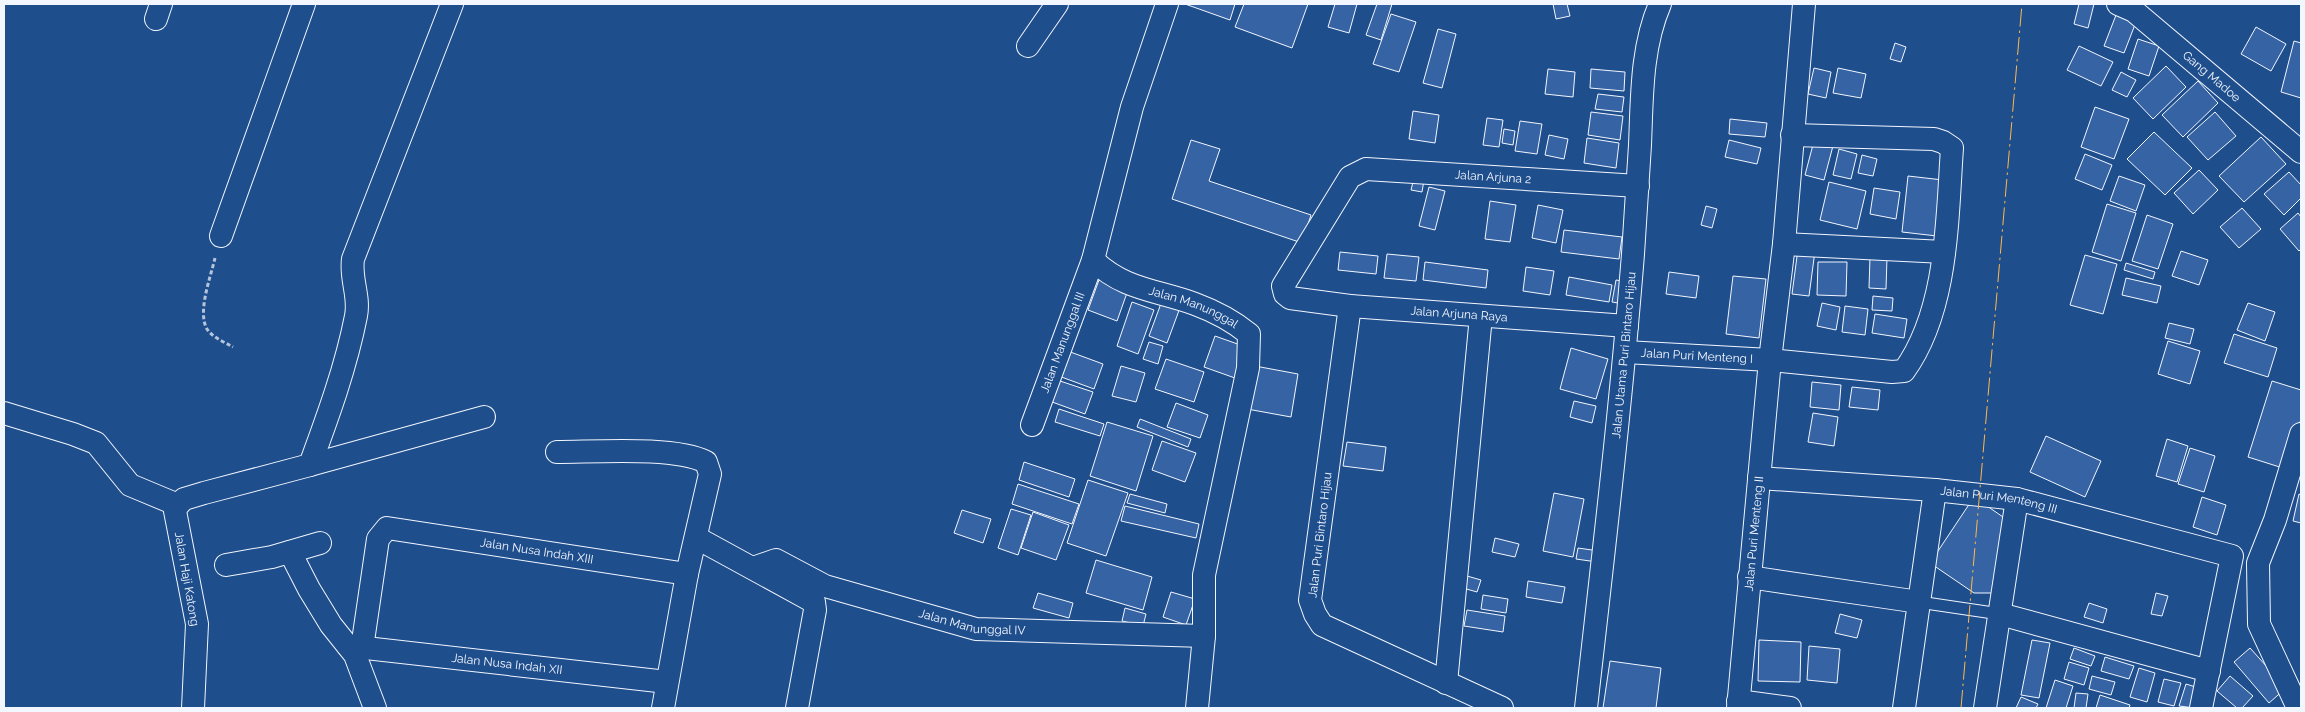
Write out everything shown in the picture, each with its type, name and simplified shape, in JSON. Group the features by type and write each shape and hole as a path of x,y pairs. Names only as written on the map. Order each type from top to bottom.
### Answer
{"street":[{"path":"221,236 304,4"},
{"path":"310,465 331,407 356,315 358,298 352,270 353,259 452,4"},
{"path":"1028,46 1057,4"},
{"path":"1093,260 1132,107 1167,4"},
{"name":"Jalan Utama Puri Bintaro Hijau","path":"1586,708 1625,352 1638,186 1645,62 1653,19 1660,4"},
{"name":"Jalan Puri Menteng II","path":"1738,705 1770,360 1784,244 1804,4"},
{"name":"Gang Madoe","path":"2129,6 2301,152"},
{"path":"1784,244 1944,252 1952,148 1944,142 1934,139 1792,135"},
{"name":"Jalan Arjuna 2","path":"1290,298 1284,294 1283,286 1350,177 1366,169 1638,186"},
{"name":"Jalan Puri Menteng I","path":"1625,352 1770,360 1892,372 1904,371 1912,360 1936,301 1944,252"},
{"name":"Jalan Manunggal III","path":"1032,424 1093,260"},
{"name":"Jalan Manunggal","path":"1093,260 1123,283 1196,304 1233,322 1249,334 1248,368 1204,575 1204,636 1197,708"},
{"name":"Jalan Arjuna Raya","path":"1290,298 1350,306 1627,326"},
{"name":"Jalan Puri Bintaro Hijau","path":"1350,306 1310,600 1314,614 1322,625 1502,708"},
{"path":"1446,683 1481,316"},
{"path":"4,414 73,434 96,443 130,485 176,508 184,499 204,493 484,417"},
{"path":"2298,708 2259,624 2258,563 2275,520 2301,434"},
{"path":"557,452 672,453 694,456 706,462 710,474 687,574 663,708"},
{"name":"Jalan Puri Menteng III","path":"1759,478 1935,490 2017,499 2232,556 2209,671"},
{"path":"1904,708 1935,490"},
{"path":"1985,708 2017,499"},
{"name":"Jalan Haji Katong","path":"176,508 197,624 193,708"},
{"name":"Jalan Nusa Indah XIII","path":"355,647 378,539 387,528 687,574"},
{"path":"696,538 814,602 815,610 798,708"},
{"path":"226,564 272,557 320,542"},
{"path":"290,552 308,588 331,625 355,647 375,708"},
{"name":"Jalan Manunggal IV","path":"753,568 776,560 826,586 976,630 1204,636"},
{"path":"1750,578 1919,602"},
{"path":"2000,614 2209,671 2201,708"},
{"name":"Jalan Nusa Indah XII","path":"355,647 667,682"},
{"path":"1738,705 1790,708"}],"lane":[{"path":"1919,602 2000,614"}],"path":[{"path":"221,236 203,315 206,328 211,334 233,347"}],"building":[{"path":"1185,4 1235,4 1230,20"},
{"path":"1244,4 1308,4 1292,48 1235,27"},
{"path":"1335,4 1357,4 1349,33 1328,27"},
{"path":"1377,4 1392,4 1381,40 1366,35"},
{"path":"1553,4 1567,4 1570,16 1556,19"},
{"path":"2079,4 2094,4 2088,28 2074,24"},
{"path":"1391,14 1416,22 1399,72 1373,64"},
{"path":"2116,15 2136,22 2124,53 2104,46"},
{"path":"2256,27 2286,44 2271,71 2241,54"},
{"path":"1438,29 1456,34 1442,88 1423,83"},
{"path":"2138,39 2159,46 2149,76 2128,69"},
{"path":"2294,41 2301,43 2301,98 2281,92"},
{"path":"1895,43 1906,47 1901,62 1890,59"},
{"path":"2079,46 2113,62 2101,86 2067,70"},
{"path":"2166,66 2186,87 2153,119 2133,98"},
{"path":"1814,68 1831,72 1826,98 1808,94"},
{"path":"1838,68 1866,74 1861,98 1833,93"},
{"path":"1548,69 1575,72 1573,97 1545,94"},
{"path":"1591,69 1625,72 1624,91 1590,88"},
{"path":"2121,72 2136,80 2127,97 2112,90"},
{"path":"2198,81 2218,103 2183,137 2162,115"},
{"path":"1598,94 1624,97 1622,112 1595,109"},
{"path":"2095,107 2129,119 2114,159 2081,147"},
{"path":"1413,111 1439,115 1435,143 1409,139"},
{"path":"1591,112 1623,116 1620,140 1588,135"},
{"path":"2215,112 2236,136 2208,160 2187,137"},
{"path":"1487,118 1503,120 1499,147 1483,145"},
{"path":"1730,119 1767,123 1765,137 1729,134"},
{"path":"1520,121 1542,124 1537,154 1515,151"},
{"path":"1504,129 1515,131 1513,145 1502,143"},
{"path":"2154,132 2192,168 2165,195 2127,159"},
{"path":"1549,135 1568,139 1564,159 1545,155"},
{"path":"1815,137 1834,142 1824,180 1805,175"},
{"path":"2261,137 2286,164 2244,202 2219,176"},
{"path":"1587,138 1619,143 1616,168 1584,163"},
{"path":"1191,140 1220,149 1209,181 1311,215 1302,243 1172,199"},
{"path":"1729,140 1761,148 1757,164 1725,157"},
{"path":"1839,149 1857,154 1851,179 1833,175"},
{"path":"2085,154 2112,165 2102,190 2075,179"},
{"path":"1862,155 1877,159 1873,176 1858,173"},
{"path":"2199,170 2218,190 2193,214 2174,193"},
{"path":"2289,172 2301,185 2301,198 2284,215 2264,194"},
{"path":"1908,176 1943,180 1937,236 1902,232"},
{"path":"2119,176 2145,185 2136,211 2110,201"},
{"path":"1414,178 1424,180 1422,192 1411,190"},
{"path":"1829,182 1866,191 1857,229 1820,220"},
{"path":"1429,187 1445,191 1435,230 1419,226"},
{"path":"1874,188 1900,192 1896,219 1870,214"},
{"path":"1490,201 1516,205 1510,242 1485,239"},
{"path":"2107,204 2136,213 2121,261 2092,252"},
{"path":"1538,205 1563,210 1556,243 1532,238"},
{"path":"1706,206 1717,209 1712,228 1701,225"},
{"path":"2242,208 2261,229 2239,248 2220,227"},
{"path":"2298,213 2301,217 2301,249 2299,251 2280,229"},
{"path":"2147,215 2173,224 2158,269 2132,261"},
{"path":"1564,230 1622,237 1619,259 1561,252"},
{"path":"1798,249 1815,251 1809,296 1792,294"},
{"path":"2181,251 2208,260 2199,285 2172,276"},
{"path":"1340,252 1378,256 1376,274 1338,270"},
{"path":"1387,254 1419,257 1416,281 1384,278"},
{"path":"2085,255 2117,264 2103,314 2070,305"},
{"path":"1870,257 1887,257 1886,289 1869,288"},
{"path":"1425,262 1488,270 1486,288 1423,280"},
{"path":"1818,262 1847,262 1846,296 1817,295"},
{"path":"2126,263 2155,272 2153,279 2124,270"},
{"path":"1526,267 1554,271 1550,295 1523,291"},
{"path":"1669,272 1699,276 1696,298 1666,294"},
{"path":"1733,276 1766,279 1759,338 1726,334"},
{"path":"1569,277 1612,285 1609,302 1566,295"},
{"path":"2126,278 2161,286 2157,303 2122,295"},
{"path":"1099,280 1128,290 1117,321 1088,310"},
{"path":"1616,280 1628,282 1624,304 1612,302"},
{"path":"1873,296 1893,298 1892,311 1872,310"},
{"path":"1163,298 1181,305 1167,343 1149,336"},
{"path":"1132,302 1154,310 1138,354 1117,346"},
{"path":"1822,303 1840,307 1836,330 1817,326"},
{"path":"2248,303 2275,312 2265,341 2237,330"},
{"path":"1845,306 1868,309 1865,335 1842,332"},
{"path":"1875,314 1907,319 1904,338 1872,333"},
{"path":"2169,323 2194,329 2190,344 2165,338"},
{"path":"2234,334 2277,348 2268,377 2224,363"},
{"path":"1215,336 1246,347 1235,378 1204,367"},
{"path":"2168,341 2200,351 2190,384 2158,374"},
{"path":"1149,342 1163,346 1158,364 1143,359"},
{"path":"1571,348 1608,359 1596,399 1560,389"},
{"path":"1065,350 1103,364 1094,389 1056,375"},
{"path":"1166,359 1204,372 1194,402 1155,389"},
{"path":"1121,366 1145,373 1136,402 1112,396"},
{"path":"1255,366 1298,374 1291,417 1247,409"},
{"path":"1051,378 1093,392 1085,414 1044,399"},
{"path":"2272,381 2301,390 2301,419 2286,469 2248,457"},
{"path":"1812,382 1841,385 1839,410 1810,407"},
{"path":"1852,387 1880,390 1878,410 1849,407"},
{"path":"1574,401 1596,406 1592,423 1570,417"},
{"path":"1176,403 1208,415 1200,438 1167,427"},
{"path":"1059,409 1104,424 1100,436 1055,422"},
{"path":"1813,413 1838,417 1834,446 1808,442"},
{"path":"1140,419 1191,439 1188,447 1137,427"},
{"path":"1107,422 1153,436 1136,491 1090,476"},
{"path":"2046,436 2101,461 2085,497 2030,472"},
{"path":"2167,439 2188,446 2177,482 2156,476"},
{"path":"1162,441 1196,453 1185,482 1152,470"},
{"path":"1347,442 1386,447 1383,471 1343,466"},
{"path":"2190,448 2215,456 2204,492 2178,484"},
{"path":"1024,462 1075,479 1069,497 1019,480"},
{"path":"1088,480 1128,493 1106,556 1067,543"},
{"path":"1018,484 1079,504 1072,524 1012,504"},
{"path":"1554,493 1584,499 1573,557 1543,551"},
{"path":"1130,494 1167,504 1165,513 1127,503"},
{"path":"2299,494 2301,495 2301,523 2293,521"},
{"path":"1974,497 2003,517 1993,593 1974,593 1930,563"},
{"path":"2202,497 2226,505 2217,535 2193,527"},
{"path":"1125,506 1199,524 1196,538 1121,521"},
{"path":"1011,509 1031,515 1018,555 998,548"},
{"path":"962,510 991,519 983,543 954,533"},
{"path":"1033,512 1069,525 1056,560 1021,548"},
{"path":"1495,538 1519,544 1515,557 1492,552"},
{"path":"1578,548 1599,551 1597,562 1576,559"},
{"path":"1096,560 1152,577 1143,610 1086,593"},
{"path":"1467,576 1481,580 1477,592 1463,588"},
{"path":"1528,581 1565,587 1562,603 1526,597"},
{"path":"1171,592 1195,599 1186,625 1163,617"},
{"path":"1038,593 1073,603 1069,618 1033,608"},
{"path":"2156,593 2168,596 2162,616 2151,614"},
{"path":"1483,595 1508,599 1506,613 1481,609"},
{"path":"2089,603 2107,609 2103,623 2084,617"},
{"path":"1125,608 1146,614 1143,626 1122,621"},
{"path":"1467,610 1505,616 1503,632 1464,626"},
{"path":"1840,614 1862,620 1857,638 1835,633"},
{"path":"1759,640 1801,642 1800,682 1758,681"},
{"path":"2032,640 2050,643 2039,698 2021,695"},
{"path":"1809,646 1840,649 1837,683 1807,680"},
{"path":"2074,648 2095,656 2091,666 2070,659"},
{"path":"2250,648 2286,688 2269,703 2234,662"},
{"path":"2105,657 2134,666 2129,679 2101,671"},
{"path":"1610,661 1661,668 1656,708 1603,708"},
{"path":"2069,662 2089,668 2084,685 2064,679"},
{"path":"2139,668 2155,673 2147,702 2130,697"},
{"path":"2092,676 2115,682 2111,695 2089,689"},
{"path":"2230,676 2253,696 2242,708 2237,708 2217,691"},
{"path":"2164,679 2181,683 2174,706 2158,702"},
{"path":"2055,680 2073,686 2066,708 2046,708"},
{"path":"2186,684 2202,689 2195,708 2179,706"},
{"path":"2076,693 2088,694 2086,708 2074,708"},
{"path":"2100,695 2130,705 2129,708 2096,708"},
{"path":"2021,697 2038,704 2036,708 2016,708"}],"power":[{"path":"1961,708 2022,4"}]}
